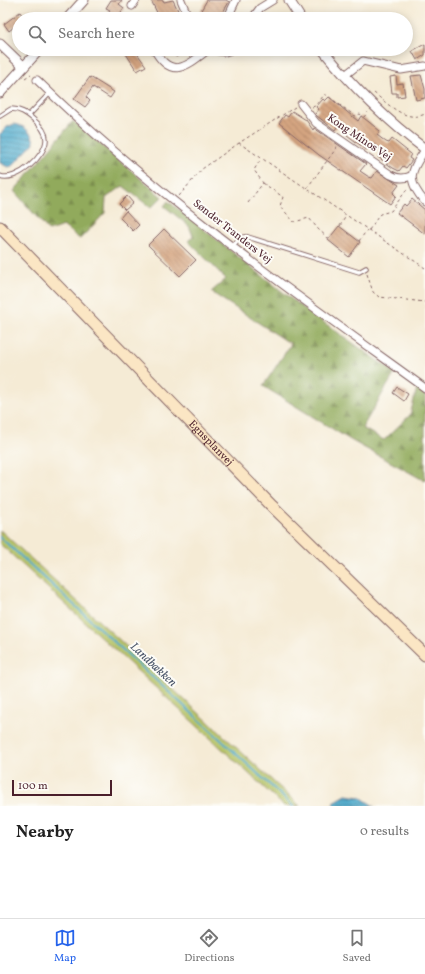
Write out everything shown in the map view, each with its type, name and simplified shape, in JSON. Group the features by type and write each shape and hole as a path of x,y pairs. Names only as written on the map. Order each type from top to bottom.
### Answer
{"main road":[{"path":"0,218 36,265"},
{"name":"Egnsplanvej","path":"0,227 272,506 425,655"}],"street":[{"path":"73,12 84,0"},
{"path":"181,0 186,12"},
{"path":"230,12 236,0"},
{"path":"257,12 260,8 272,0"},
{"path":"289,0 297,12"},
{"path":"0,44 12,56"},
{"path":"13,56 24,67"},
{"path":"0,92 34,56"},
{"path":"158,56 160,61 173,68 180,67 198,56"},
{"path":"328,56 344,76 375,108 425,150 414,166 411,176 413,186 425,202"},
{"path":"344,76 363,61 401,70 425,66"},
{"name":"Sønder Tranders Vej","path":"37,80 85,127 174,201 292,292 425,388"},
{"name":"Kong Minos Vej","path":"301,104 310,118 397,178 411,176"}],"lane":[{"path":"29,116 50,93"},
{"path":"0,116 11,109 17,109 29,116 44,132 46,140 42,152 22,173 13,178 5,178 0,176"},
{"path":"233,246 238,239 248,237 359,272 366,269"}],"path":[{"path":"315,106 325,94 355,116 360,114 364,117 369,111"},
{"path":"174,201 202,169 239,143 301,104"},
{"path":"306,189 335,150 340,140"},
{"path":"239,143 425,268"},
{"path":"262,159 254,170 263,183 283,198 280,206 294,222 309,218 329,239"},
{"path":"248,203 263,183"},
{"path":"359,241 380,214 391,211 407,189 413,186"},
{"path":"340,226 347,216"},
{"path":"366,269 373,292 379,297 425,302"}],"green space":[{"path":"73,121 162,197 151,208 123,186 106,198 105,213 80,239 63,226 49,231 14,191"},
{"path":"168,201 298,304 395,373 362,428 384,440 410,415 417,388 425,394 425,481 352,441 263,386 291,344 211,292 226,279 188,241 193,236 189,226 164,206"},
{"path":"0,530 300,806 284,806 0,544"}],"water":[{"path":"14,124 27,130 32,136 34,143 12,166 8,167 0,163 0,134 7,127"},
{"path":"346,795 360,797 374,806 333,806 334,802"}],"building":[{"path":"111,0 122,0 119,4 124,8 121,12 109,12 110,10 106,8"},
{"path":"151,0 163,0 164,2 173,0 179,12 157,12"},
{"path":"207,0 226,0 229,2 223,12 200,12"},
{"path":"12,18 12,29 9,31 4,24"},
{"path":"425,44 425,55 417,60 413,50"},
{"path":"127,56 139,56 146,66 137,71"},
{"path":"421,75 425,89 425,98 416,100 411,76"},
{"path":"396,76 397,84 403,83 405,96 397,97 397,93 392,93 390,77"},
{"path":"90,77 114,92 110,98 93,87 86,97 90,101 85,107 74,99"},
{"path":"329,97 358,121 361,116 369,122 380,131 377,135 386,142 389,143 392,139 411,154 409,158 412,160 406,168 403,166 399,171 393,168 378,157 383,151 375,145 372,143 367,150 347,135 349,132 339,124 335,130 317,116 315,114 319,109 316,107 323,99 325,101"},
{"path":"292,111 306,120 313,130 314,128 366,164 360,171 372,178 377,171 399,185 393,193 396,196 390,204 319,155 279,123 285,115 288,117"},
{"path":"127,196 133,203 125,210 119,204"},
{"path":"412,199 425,210 425,234 397,213 404,204 406,206"},
{"path":"126,211 139,225 133,231 120,218"},
{"path":"339,226 360,242 349,257 328,240"},
{"path":"164,229 196,260 180,276 148,245"},
{"path":"397,387 408,394 404,401 393,393"}],"waterway":[{"name":"Landbækken","path":"0,537 293,806"}]}
